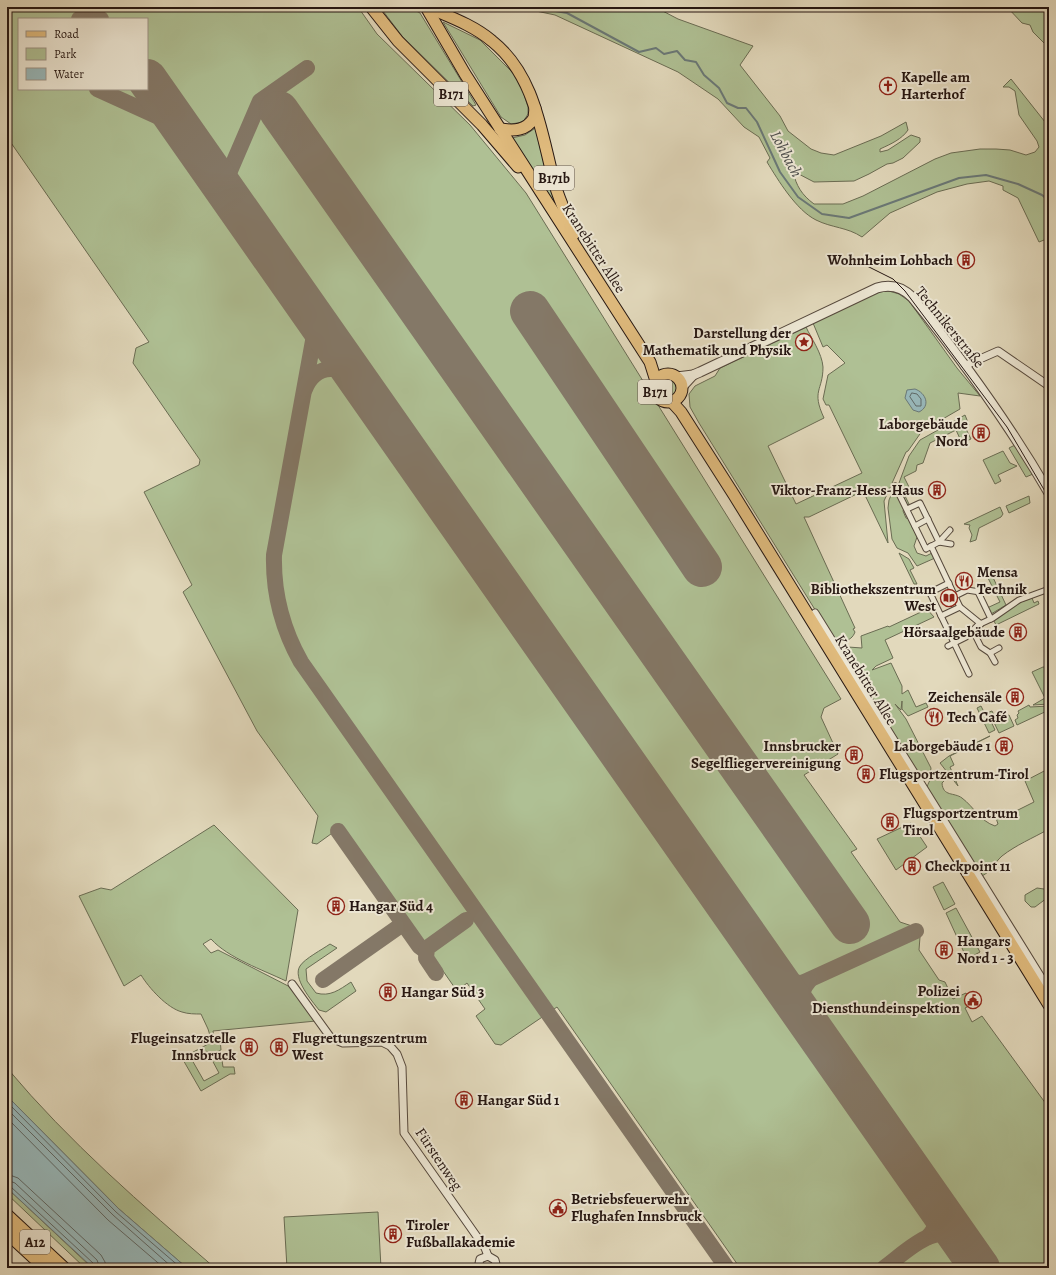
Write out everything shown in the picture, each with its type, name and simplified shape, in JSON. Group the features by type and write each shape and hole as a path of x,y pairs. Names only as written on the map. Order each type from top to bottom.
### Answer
{"highway":[{"name":"A12","path":"7,1216 63,1268"},
{"name":"A12","path":"7,1232 46,1268"}],"main road":[{"name":"B171","path":"371,7 405,48 471,114 514,164 532,180"},
{"name":"Kranebitter Allee","path":"427,7 438,28 532,180 661,377"},
{"name":"B171b","path":"427,7 471,27 498,46 519,72 540,122 556,186 574,232 578,250"},
{"path":"500,129 515,131 526,126 534,118 534,105"},
{"name":"B171","path":"661,377 677,390 662,400 658,397 654,389 661,377"},
{"name":"Kranebitter Allee","path":"677,390 681,412 1049,1005"}],"street":[{"name":"Technikerstraße","path":"677,390 693,375 873,289 886,286 898,288 912,297 964,366 1018,440 1049,493"},
{"path":"964,366 998,351 1049,386"},
{"path":"894,486 926,549 939,542 950,530"},
{"path":"907,509 920,503 939,542"},
{"path":"915,526 928,519"},
{"path":"939,542 951,544"},
{"path":"932,546 960,607 981,624"},
{"path":"949,583 929,593 970,674"},
{"path":"955,596 967,589 979,592 991,619"},
{"path":"948,646 966,637 981,624 1019,600 1049,589"},
{"path":"941,616 960,607"},
{"name":"Kranebitter Allee","path":"815,613 1049,990"},
{"path":"973,631 981,647 990,653 994,662"},
{"path":"990,653 999,648"},
{"name":"Fürstenweg","path":"292,984 331,1038 343,1043 382,1042 390,1046 397,1054 402,1067 404,1133 485,1248 488,1256"},
{"path":"478,1268 480,1259 479,1240"},
{"path":"480,1259 488,1256 493,1258 497,1266 504,1268"}],"green space":[{"path":"12,7 358,7 377,34 470,125 526,193 841,699 824,708 821,717 838,754 804,775 857,849 851,852 900,922 912,926 920,937 919,950 939,980 945,982 953,999 966,993 970,1002 968,1003 969,1006 965,1008 972,1022 982,1016 1049,1108 1049,1268 740,1268 557,1007 501,1045 495,1044 476,1016 485,1009 467,983 457,991 342,826 317,844 312,843 318,816 257,731 183,592 192,585 144,492 199,465 200,460 133,363 136,348 149,342 7,137 7,29"},
{"path":"380,7 409,7 420,13 476,105 473,106 402,36"},
{"path":"517,7 655,7 678,19 753,46 740,65 780,116 788,131 811,149 821,153 834,155 881,136 906,122 908,130 906,133 896,141 880,149 880,152 888,150 911,135 920,138 920,142 903,158 887,164 854,181 814,182 793,171 800,190 814,204 843,204 863,196 935,159 951,153 980,149 1010,150 1026,155 1035,152 1039,147 1037,141 1019,115 1015,91 1009,87 1003,87 1011,79 1049,127 1049,238 1039,242 1018,198 1003,190 1003,186 989,181 967,184 937,192 890,213 862,237 851,231 822,223 801,209 795,202 782,186 767,162 770,158 759,137 744,127 718,99 678,72 555,15"},
{"path":"1007,7 1049,7 1049,48 1033,32 1030,25 1022,23"},
{"path":"443,22 480,40 519,79 528,107 528,114 523,122 511,124 501,117"},
{"path":"537,127 559,208 557,208 512,138 525,135"},
{"path":"889,291 899,294 909,301 957,368 980,396 958,393 960,409 922,431 906,452 884,501 888,543 863,491 809,517 804,517 855,628 853,629 855,632 851,638 842,641 832,637 699,423 690,407 689,394 695,386 715,376 720,368 806,327 818,351 823,367 818,402 824,418 768,446 796,504 862,473 829,405 826,405 823,399 828,375 845,363 827,345 823,347 813,323 878,292"},
{"path":"668,377 675,380 678,387 675,394 668,397 661,394 658,387 661,380"},
{"path":"965,415 969,425 965,427 971,439 962,443 956,430 930,443 923,463 917,465 916,471 904,477 910,489 903,492 909,504 907,505 900,491 899,483 909,456 920,440"},
{"path":"1015,445 1033,474 1026,477 1009,448"},
{"path":"1003,451 1010,463 1017,466 998,475 1001,481 995,484 983,460"},
{"path":"895,492 904,508 903,511 906,518 909,519 917,537 914,546 917,553 926,556 932,553 935,558 917,566 908,553 897,548 892,539 888,508 892,493"},
{"path":"1029,496 1030,503 1009,513 1006,506"},
{"path":"1000,507 1003,514 1001,517 979,528 976,540 970,542 972,535 969,528 970,525 964,524"},
{"path":"899,553 909,559 914,568 910,570 917,584 914,584"},
{"path":"989,569 1006,605 991,614 987,608 1000,602 985,572"},
{"path":"1032,598 1034,603 1038,601 1039,604 996,625 993,619 1021,602"},
{"path":"926,608 934,617 885,640 893,658 876,666 872,670 891,663 902,686 902,694 908,690 916,707 926,703 928,707 908,716 902,709 902,701 901,710 895,704 906,719 931,768 930,775 923,780 843,653 848,647 862,648 861,636 888,626 889,627 921,612 921,610"},
{"path":"1043,667 1049,667 1049,704 1033,705 1045,698 1032,672"},
{"path":"1029,705 1030,707 1049,706 1049,710 1017,725 1015,720 1018,718 1018,711"},
{"path":"981,706 985,714 987,713 995,730 989,733 977,708"},
{"path":"992,711 997,721 1009,715 1014,726 999,733 989,712"},
{"path":"990,736 950,756 954,765 950,767 958,786 940,763 949,756"},
{"path":"1048,769 1049,829 1007,852 982,876 927,787 930,780 935,774 940,772 946,779 942,783 944,790 949,794 962,798 985,821 995,826 998,824 995,815 999,810 1012,813 1034,802 1025,781"},
{"path":"911,823 927,847 896,870 877,839"},
{"path":"214,825 298,910 286,981 236,958 218,946 211,939 203,944 211,953 218,950 294,989 316,1021 213,1031 214,1039 220,1038 221,1050 210,1056 207,1051 192,1060 204,1081 219,1073 211,1058 221,1053 223,1067 234,1067 235,1074 230,1074 201,1091 182,1058 212,1042 201,1014 184,1013 176,1010 165,1002 149,986 141,975 124,986 79,896 101,888 111,890"},
{"path":"943,882 955,904 944,910 933,887"},
{"path":"1037,888 1044,889 1047,893 1047,898 1035,907 1031,907 1025,901 1025,895"},
{"path":"956,908 980,952 967,959 946,913"},
{"path":"330,944 337,948 306,969 307,981 316,993 330,993 351,982 356,991 326,1012 319,1010 308,995 301,983 298,971 305,960"},
{"path":"7,1068 55,1122 133,1197 215,1268 187,1268 119,1209 7,1096"},
{"path":"7,1188 93,1268 85,1268 7,1194"},
{"path":"378,1212 381,1268 287,1268 284,1217"}],"water":[{"path":"915,389 922,393 926,400 925,406 919,412 913,410 905,398 907,390"},
{"path":"7,1096 119,1209 187,1268 93,1268 7,1188"}],"waterway":[{"name":"Lohbach","path":"532,7 567,13 639,52 656,48 664,54 677,51 685,60 696,62 704,75 719,88 727,103 738,108 746,108 757,122 780,172 798,197 822,214 849,218 959,178 986,175 1018,184 1042,195 1049,201"}],"taxiway":[{"path":"82,18 90,16 98,18"},
{"path":"223,187 260,101 307,68"},
{"path":"99,90 174,124 185,132"},
{"path":"307,307 314,320 315,330 274,555 277,597 284,623 294,649 301,662 727,1268"},
{"path":"305,389 310,380 316,374 323,370 330,369 346,373 361,383"},
{"path":"338,831 419,946 423,949 427,948"},
{"path":"436,973 426,958 427,948 466,920"},
{"path":"323,980 397,928"},
{"path":"773,972 786,982 802,983 916,931"},
{"path":"808,1022 801,1001 803,991 809,981"},
{"path":"928,1237 932,1233 937,1219 935,1204 932,1199"},
{"path":"884,1268 912,1246 933,1235 943,1234 954,1236 963,1244"}],"runway":[{"path":"148,80 980,1268"},
{"path":"279,111 850,924"},
{"path":"530,311 702,567"}],"tram line":[{"path":"863,264 893,279 905,291 1007,427 1049,498"}],"railway":[{"path":"7,1263 12,1268"}],"place":[{"name":"Kapelle am Harterhof","path":"888,86"},
{"name":"Wohnheim Lohbach","path":"966,260"},
{"name":"Darstellung der Mathematik und Physik","path":"804,342"},
{"name":"Laborgebäude Nord","path":"981,433"},
{"name":"Viktor-Franz-Hess-Haus","path":"937,490"},
{"name":"Mensa Technik","path":"964,581"},
{"name":"Bibliothekszentrum West","path":"949,598"},
{"name":"Hörsaalgebäude","path":"1018,632"},
{"name":"Zeichensäle","path":"1015,697"},
{"name":"Tech Café","path":"934,717"},
{"name":"Laborgebäude 1","path":"1004,746"},
{"name":"Innsbrucker Segelfliegervereinigung","path":"854,755"},
{"name":"Flugsportzentrum-Tirol","path":"866,774"},
{"name":"Flugsportzentrum Tirol","path":"890,822"},
{"name":"Checkpoint 11","path":"912,866"},
{"name":"Hangar Süd 4","path":"336,906"},
{"name":"Hangars Nord 1 - 3","path":"944,950"},
{"name":"Hangar Süd 3","path":"388,992"},
{"name":"Polizei Diensthundeinspektion","path":"973,1000"},
{"name":"Flugeinsatzstelle Innsbruck","path":"249,1047"},
{"name":"Flugrettungszentrum West","path":"279,1047"},
{"name":"Hangar Süd 1","path":"464,1100"},
{"name":"Betriebsfeuerwehr Flughafen Innsbruck","path":"558,1208"},
{"name":"Tiroler Fußballakademie","path":"393,1234"}]}
